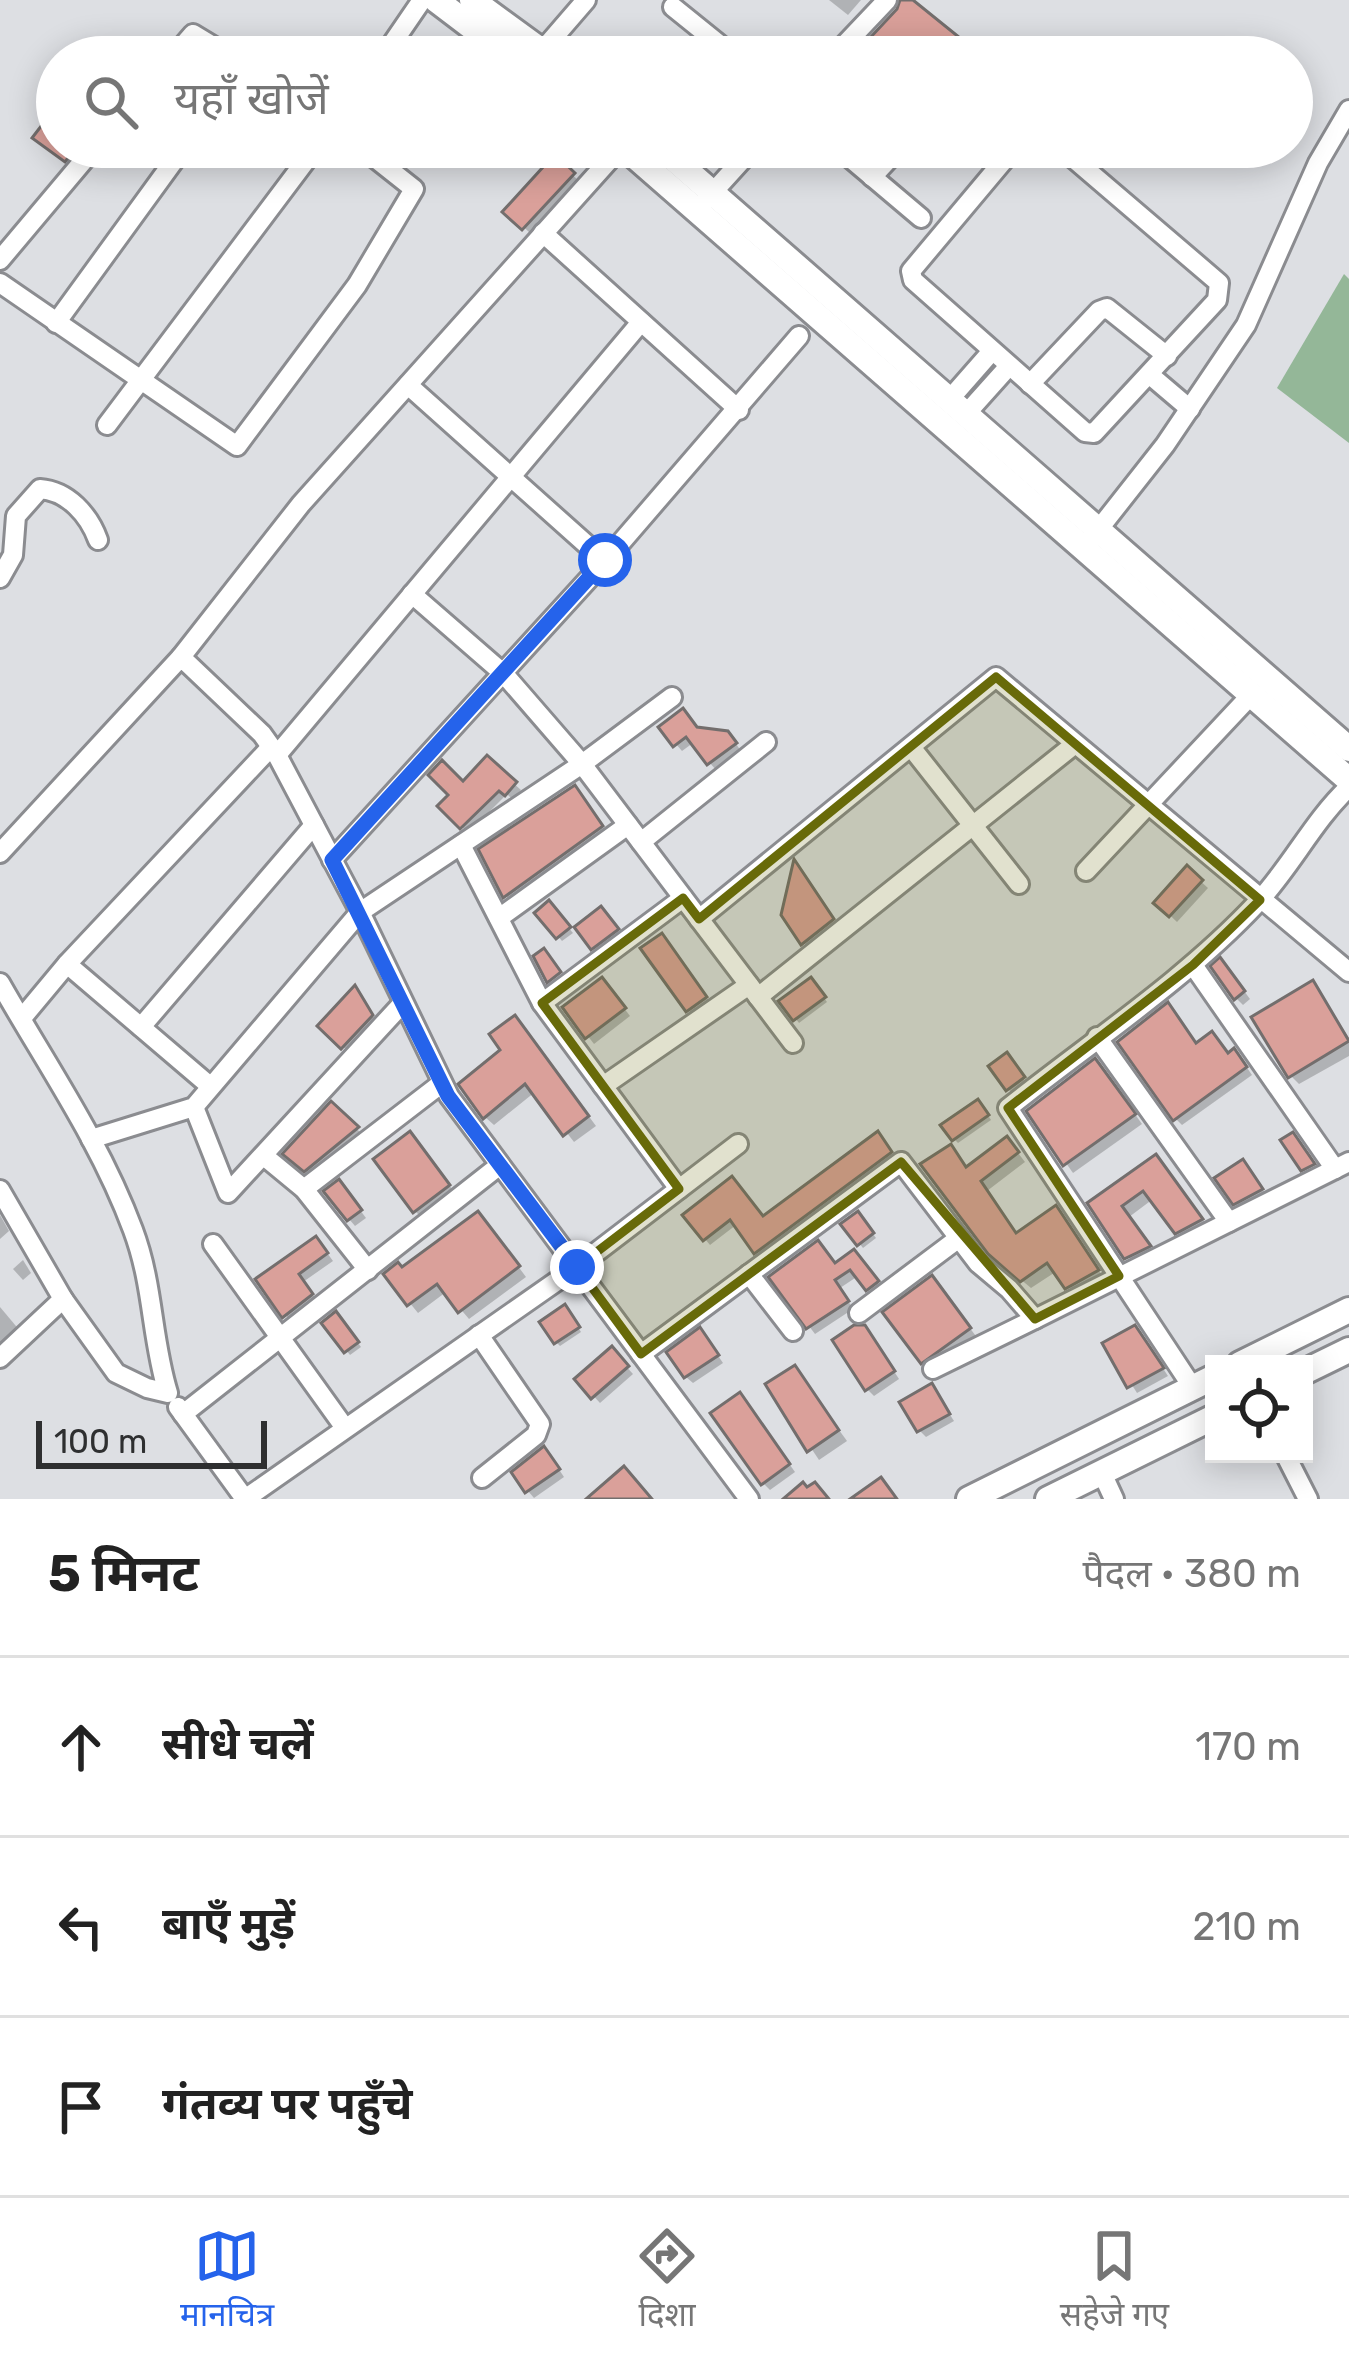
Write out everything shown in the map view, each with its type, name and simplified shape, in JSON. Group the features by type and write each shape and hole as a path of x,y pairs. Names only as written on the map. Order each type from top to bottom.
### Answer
{"street":[{"path":"397,36 422,0"},
{"path":"436,0 483,36"},
{"path":"472,0 521,36"},
{"path":"559,36 586,0"},
{"path":"853,36 887,0"},
{"path":"673,7 709,36"},
{"path":"1091,539 1190,409 1246,325 1318,164 1349,110"},
{"path":"0,260 77,168"},
{"path":"56,323 169,168"},
{"path":"107,425 300,168"},
{"path":"388,168 434,203"},
{"path":"0,853 181,657 301,504 603,168"},
{"path":"654,168 705,201 957,407 1349,784 1260,900 1193,965 1008,1108 1120,1276 1204,1382 969,1499"},
{"path":"678,168 705,201 1091,539 1349,749"},
{"path":"705,201 735,168"},
{"path":"862,168 921,218"},
{"path":"872,177 880,168"},
{"path":"997,168 913,264 913,280 1085,432 1094,433 1217,300 1219,283 1085,168"},
{"path":"0,283 237,446 356,285 414,189"},
{"path":"543,233 739,410"},
{"path":"1030,385 1107,308 1167,356"},
{"path":"22,1018 67,964 274,751 641,322"},
{"path":"332,860 504,674 799,336"},
{"path":"957,407 992,351"},
{"path":"957,407 1009,366"},
{"path":"1150,375 1190,409"},
{"path":"408,385 605,560"},
{"path":"0,578 13,555 16,516 40,489 52,490 72,503 98,540"},
{"path":"412,594 504,674 582,764 793,1043"},
{"path":"181,657 274,751 360,912 442,1083 749,1499"},
{"path":"699,919 996,677 1349,972"},
{"path":"1086,871 1252,694"},
{"path":"91,1139 194,1107 360,912 582,764 672,697"},
{"path":"641,842 766,742"},
{"path":"603,1086 754,991 1075,744"},
{"path":"911,747 1019,884"},
{"path":"141,1027 314,825"},
{"path":"499,918 628,825"},
{"path":"460,845 542,1003 679,1189"},
{"path":"542,1003 683,898"},
{"path":"67,964 210,1086"},
{"path":"933,1369 1342,1166 1193,965"},
{"path":"2,991 91,1139 133,1230 152,1288 157,1357 168,1393 245,1499 577,1267 738,1144"},
{"path":"194,1107 228,1193 402,1004"},
{"path":"1097,1037 1229,1222"},
{"path":"304,1189 442,1083"},
{"path":"264,1156 304,1189 368,1270"},
{"path":"641,1354 902,1162 978,1263 1035,1319"},
{"path":"183,1414 500,1165"},
{"path":"0,1190 63,1299 116,1373 168,1393"},
{"path":"0,1234 16,1220"},
{"path":"859,1313 959,1238"},
{"path":"213,1244 345,1429"},
{"path":"748,1274 793,1331"},
{"path":"0,1358 63,1299"},
{"path":"1258,1355 1349,1310"},
{"path":"479,1335 541,1424 536,1435 482,1478"},
{"path":"1313,1368 1349,1350"},
{"path":"1048,1499 1205,1421"},
{"path":"1290,1463 1308,1499"},
{"path":"1102,1472 1114,1499"}],"highlighted area":[{"path":"996,677 1260,900 1193,965 1008,1108 1119,1276 1035,1319 901,1162 641,1354 577,1267 679,1189 542,1003 683,898 699,919"}],"green space":[{"path":"1344,274 1349,279 1349,443 1277,388"}],"building":[{"path":"900,0 913,0 958,36 872,36"},
{"path":"542,168 570,168 575,173 522,230 502,212"},
{"path":"683,708 697,727 728,731 737,743 707,765 686,737 673,747 658,727"},
{"path":"487,755 517,782 505,796 499,791 460,829 437,806 448,795 428,775 442,760 463,781"},
{"path":"575,785 603,826 503,898 478,849"},
{"path":"794,859 834,919 801,945 781,915"},
{"path":"1187,865 1203,880 1169,917 1153,903"},
{"path":"549,900 571,927 556,939 534,913"},
{"path":"601,906 619,929 591,950 574,927"},
{"path":"662,933 707,997 686,1012 640,948"},
{"path":"544,948 561,972 547,983 533,956"},
{"path":"1220,957 1245,991 1234,1000 1210,966"},
{"path":"602,977 626,1008 585,1039 562,1007"},
{"path":"811,977 826,997 793,1021 778,1001"},
{"path":"1313,980 1349,1041 1288,1078 1251,1017"},
{"path":"355,985 373,1015 341,1049 317,1026"},
{"path":"1168,1002 1196,1043 1212,1031 1228,1053 1234,1048 1247,1067 1173,1121 1117,1042"},
{"path":"515,1015 589,1116 563,1136 525,1084 483,1119 458,1084 500,1050 489,1034"},
{"path":"1007,1052 1025,1077 1006,1091 988,1066"},
{"path":"1095,1058 1136,1114 1063,1166 1026,1111"},
{"path":"978,1099 989,1115 952,1141 940,1125"},
{"path":"331,1101 359,1127 304,1172 282,1154"},
{"path":"410,1131 450,1185 413,1213 373,1159"},
{"path":"878,1131 892,1152 754,1254 730,1220 703,1241 682,1215 732,1176 763,1216"},
{"path":"1293,1132 1315,1164 1301,1171 1280,1140"},
{"path":"1007,1136 1019,1152 981,1181 1016,1233 1056,1205 1099,1270 1065,1289 1047,1263 1020,1282 988,1254 920,1164 951,1144 966,1167"},
{"path":"1156,1154 1203,1219 1175,1234 1143,1191 1122,1206 1151,1246 1124,1259 1087,1203"},
{"path":"1243,1159 1263,1189 1233,1205 1214,1178"},
{"path":"339,1179 362,1210 347,1221 323,1191"},
{"path":"478,1211 520,1266 458,1313 437,1284 407,1306 383,1274 398,1262 402,1267"},
{"path":"858,1211 874,1233 857,1246 840,1224"},
{"path":"316,1236 328,1253 299,1274 313,1294 282,1318 255,1279"},
{"path":"818,1240 835,1263 854,1249 879,1281 866,1291 850,1270 835,1280 849,1301 806,1329 768,1277"},
{"path":"932,1275 971,1328 921,1364 882,1312"},
{"path":"565,1304 580,1327 554,1344 539,1322"},
{"path":"336,1311 359,1342 344,1353 321,1323"},
{"path":"854,1325 865,1325 895,1371 865,1391 832,1340"},
{"path":"1135,1325 1164,1368 1127,1388 1102,1343"},
{"path":"700,1327 719,1355 684,1378 666,1352"},
{"path":"612,1346 629,1366 591,1399 574,1379"},
{"path":"795,1365 839,1430 807,1452 765,1384"},
{"path":"932,1383 950,1414 917,1432 899,1402"},
{"path":"740,1392 790,1464 761,1485 710,1413"},
{"path":"544,1446 560,1469 525,1493 511,1472"},
{"path":"624,1466 652,1499 586,1499"},
{"path":"881,1477 897,1499 850,1499"},
{"path":"803,1482 807,1487 815,1482 829,1499 783,1499"}],"route":[{"path":"577,1267 448,1096 332,860 605,560"}]}
